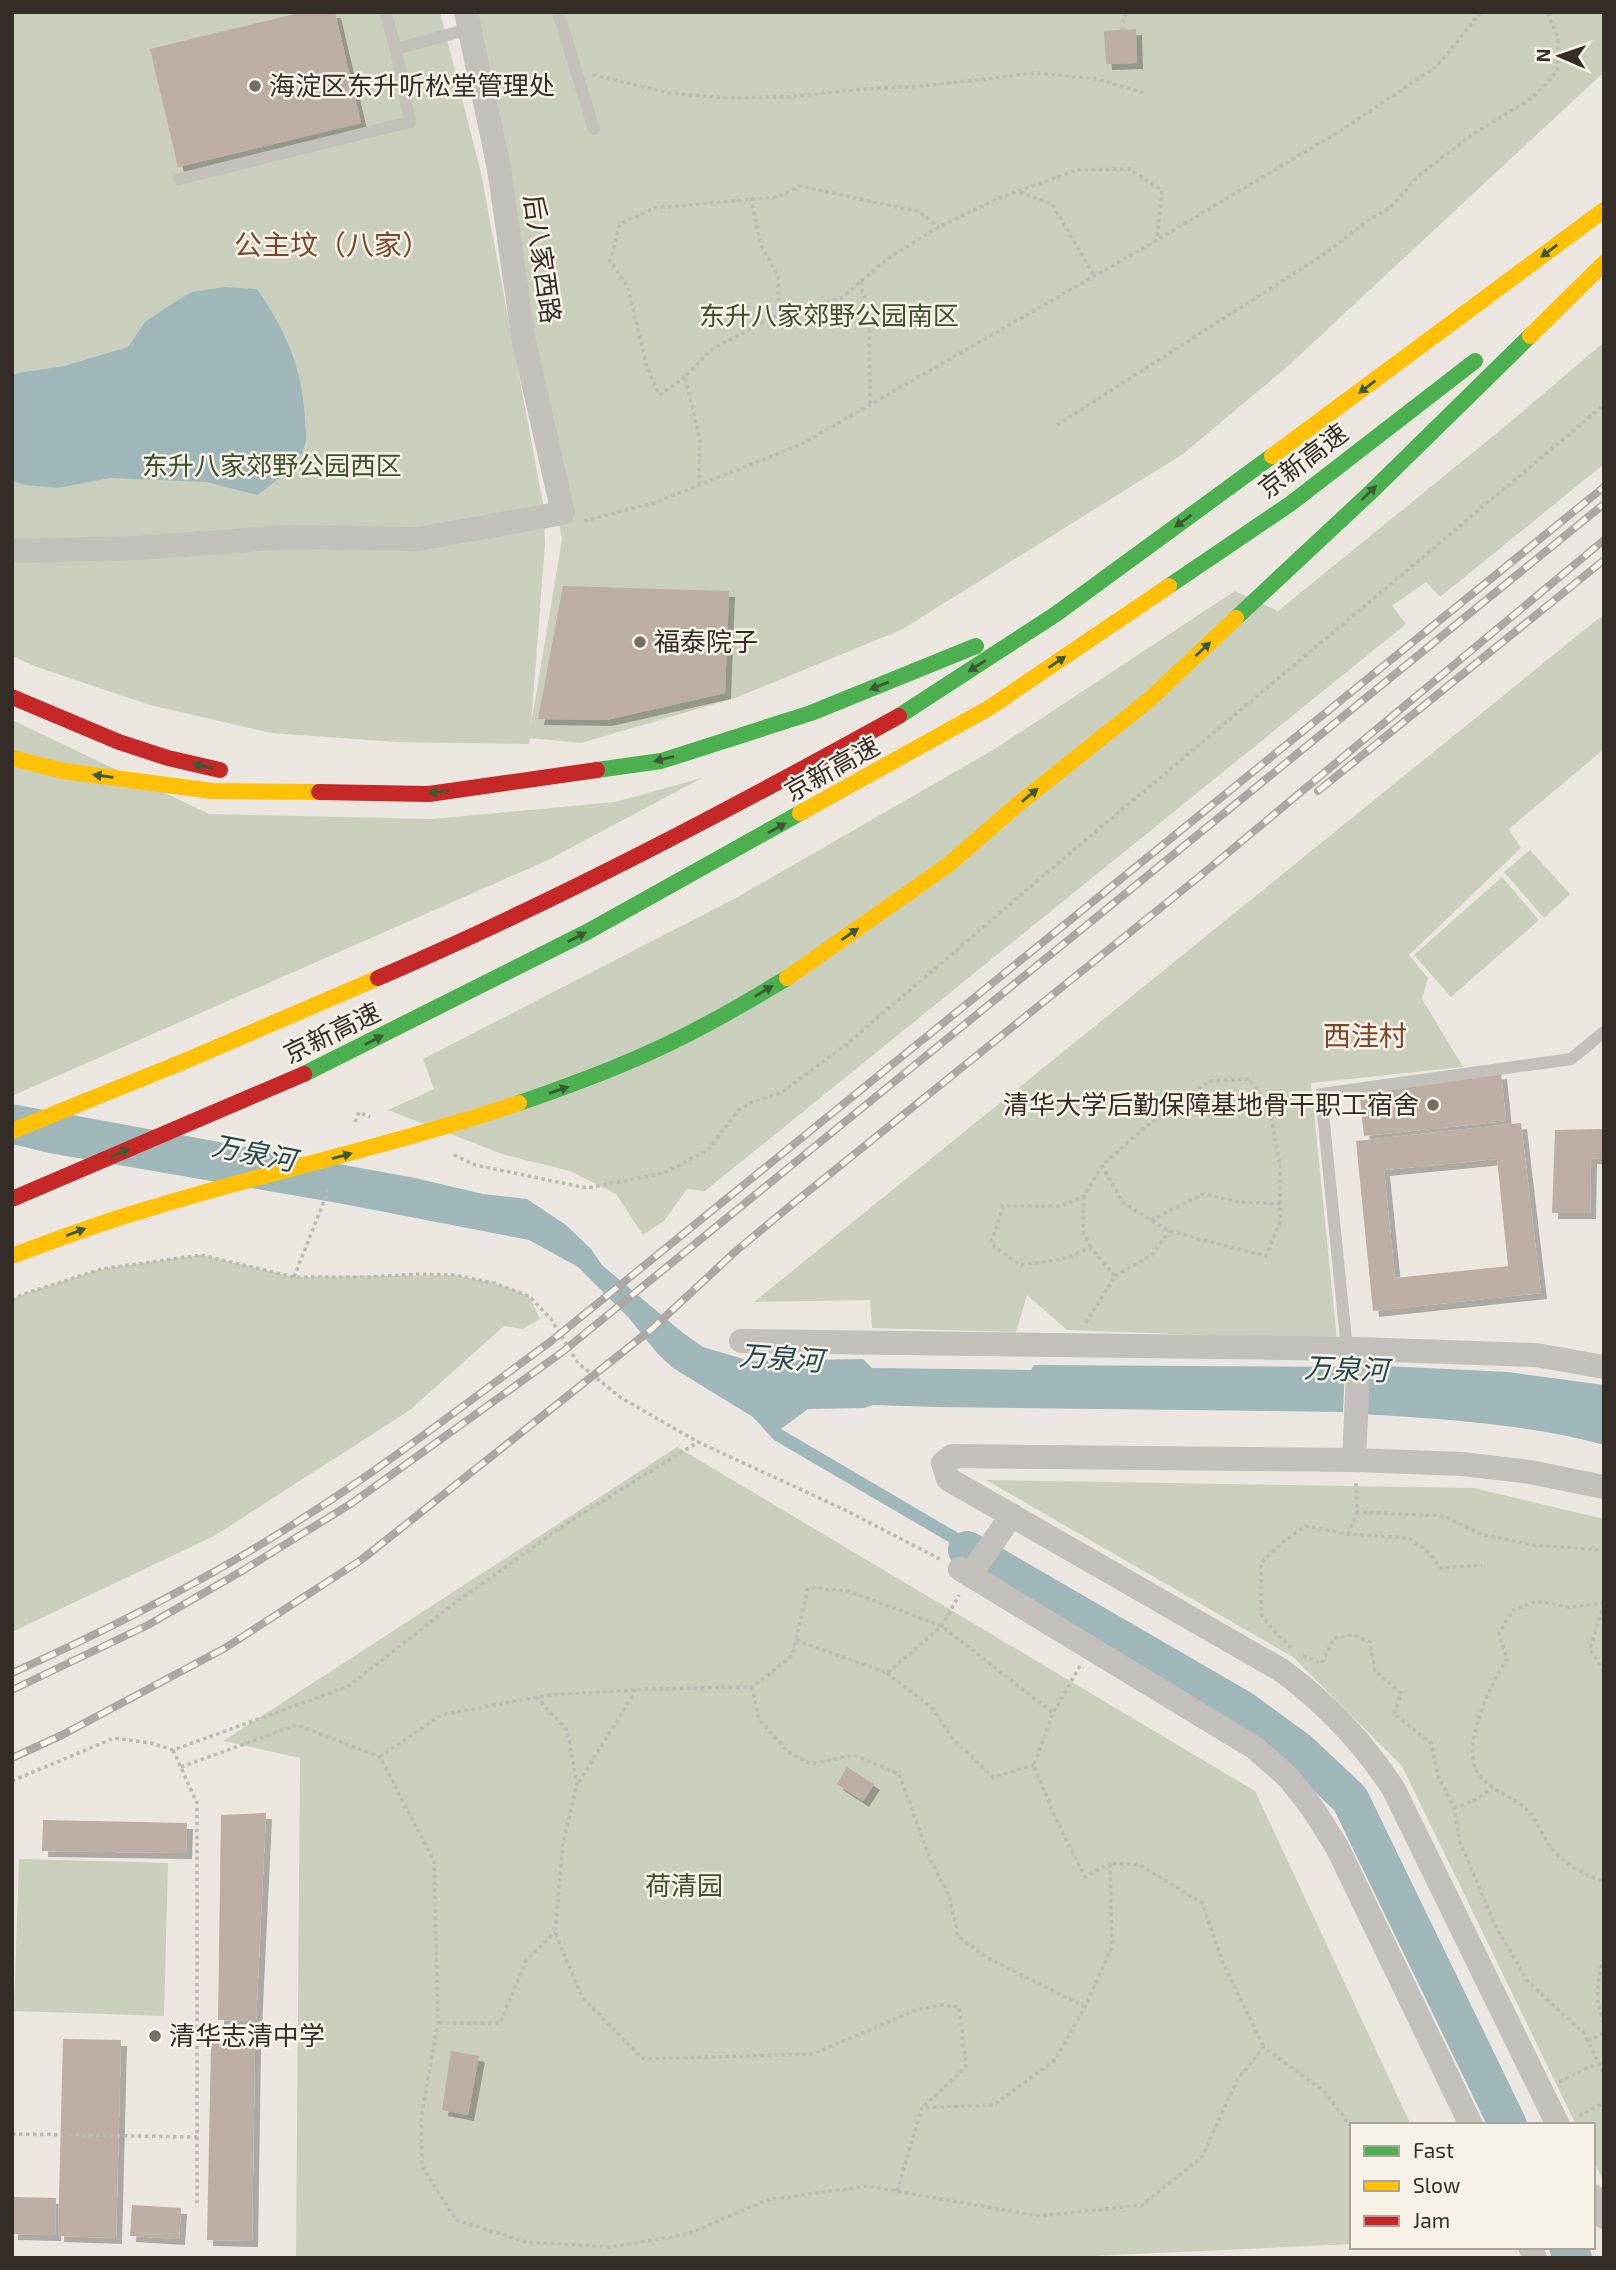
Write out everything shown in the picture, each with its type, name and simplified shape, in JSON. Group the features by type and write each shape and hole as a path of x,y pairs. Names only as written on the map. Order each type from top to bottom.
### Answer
{"highway":[{"name":"京新高速","path":"12,1131 185,1061 478,934 722,814 907,712 1056,614 1604,210"},
{"path":"1506,336 1604,262"},
{"path":"12,1256 150,1208 445,1128 579,1083 614,1070 706,1025 794,974 948,865 1017,805 1150,699 1372,491 1604,262"},
{"name":"京新高速","path":"12,1199 313,1070 586,932 989,708 1290,504 1485,353"},
{"path":"12,758 63,771 212,791 429,794 661,761 811,713 1056,614"},
{"path":"12,697 119,742 168,758 317,792"}],"street":[{"name":"后八家西路","path":"467,20 499,168 524,342 563,513"},
{"path":"12,551 138,548 288,537 418,539 563,513"},
{"path":"741,1341 1353,1349 1536,1355 1604,1367"},
{"path":"1353,1349 1354,1460"},
{"path":"1565,2122 1542,2091 1393,1788 1360,1743 1313,1694 1281,1670 948,1479 943,1463 952,1456 1354,1460 1463,1464 1530,1472 1604,1487"},
{"path":"1012,1515 968,1571 1255,1748 1289,1778 1337,1847 1470,2123"},
{"path":"1595,2200 1604,2217"}],"lane":[{"path":"179,178 410,122 396,49 385,12"},
{"path":"558,12 594,129"},
{"path":"396,49 467,20"},
{"path":"1353,1349 1321,1094 1571,1059 1604,1032"}],"path":[{"path":"1122,30 1126,12"},
{"path":"563,513 570,525 654,503 802,444 1157,240 1345,128 1437,66 1481,12"},
{"path":"1057,425 1324,255 1370,219 1390,208 1417,177 1473,134 1532,98 1557,72 1558,38 1547,12"},
{"path":"576,71 669,93 727,98 786,97 924,86 1036,72 1097,79 1145,93"},
{"path":"939,228 920,212 800,186 777,197 654,208 620,224 610,261 628,287 646,364 659,394 685,377 712,349 779,314 841,298 887,259 939,228 1018,191 1077,170 1129,169 1162,190 1157,240"},
{"path":"1018,191 1052,204 1094,276"},
{"path":"751,198 760,243 778,277 779,314"},
{"path":"860,282 869,312 870,405"},
{"path":"685,377 700,440 699,485"},
{"path":"587,1188 664,1173 708,1150 739,1110 752,1102 781,1093 847,1045 1604,405"},
{"path":"1102,1166 1123,1203 1170,1231 1266,1256 1280,1222 1280,1165 1269,1107 1250,1079 1210,1081 1143,1129 1102,1166 1084,1196 1083,1231 1091,1248 1115,1276"},
{"path":"294,1277 330,1185"},
{"path":"1151,1220 1203,1194 1239,1202 1280,1204"},
{"path":"1084,1196 1061,1206 1003,1206 991,1244 1020,1265 1063,1259 1091,1248"},
{"path":"1073,1345 1115,1276 1152,1255 1170,1231"},
{"path":"12,1300 101,1269 201,1255 294,1277 454,1275 494,1283 528,1296 551,1320 578,1363 620,1397 698,1442 968,1571 942,1626 887,1673"},
{"path":"12,1781 114,1738 151,1743 173,1750 349,1686 451,1606 570,1521 698,1442"},
{"path":"1348,1534 1357,1512 1354,1460"},
{"path":"1357,1512 1445,1517 1480,1534 1532,1545 1604,1550"},
{"path":"1322,1664 1298,1655 1261,1614 1261,1563 1283,1541 1306,1526 1348,1534 1409,1538 1427,1551 1441,1568 1482,1565"},
{"path":"380,1756 441,1715 536,1697 636,1690 752,1687 792,1656 808,1588 845,1590 942,1626 1053,1713"},
{"path":"1604,1672 1590,1648 1604,1604 1569,1607 1537,1601 1512,1611 1499,1634 1507,1659 1493,1681 1471,1745 1478,1774 1493,1787 1522,1803 1535,1819 1550,1846 1572,1866 1588,1877 1604,1881"},
{"path":"1299,1684 1322,1664 1334,1638 1354,1635 1370,1642 1375,1671 1401,1693 1394,1714 1431,1743 1438,1776 1454,1808 1460,1842 1494,1923 1528,1982 1584,2033 1604,2074"},
{"path":"796,1640 887,1673 932,1708 953,1739 993,1777 1034,1765"},
{"path":"1091,1648 1053,1713 1034,1765 1054,1815 1085,1877 1110,1863 1140,1865 1202,1903 1224,1965 1264,2047 1326,2094 1350,2125"},
{"path":"752,1687 759,1719 788,1752 811,1764 855,1755 899,1774 930,1859 949,1895 958,1936 986,1957 1084,2007"},
{"path":"636,1690 578,1784 564,1843 555,1932 582,1997 643,2059 813,2054 916,2010 941,2005 959,2007 966,2067 922,2108 897,2191"},
{"path":"536,1697 567,1730 578,1784"},
{"path":"181,1767 297,1725 380,1756 434,1861 438,2023 421,2118 422,2166 456,2220 526,2242 611,2247 688,2234 767,2200 867,2186 1039,2216 1142,2205 1202,2157 1237,2080 1264,2047"},
{"path":"173,1750 197,1803 197,2207"},
{"path":"1454,1808 1476,1800 1493,1787"},
{"path":"922,2108 994,2105 1055,2060 1112,1947 1110,1863"},
{"path":"438,2023 500,2023 526,1961 555,1932"},
{"path":"1604,1958 1597,1987 1600,2015 1604,2024"},
{"path":"1588,2041 1604,2033"},
{"path":"1542,2091 1598,2063"},
{"path":"1565,2122 1604,2103"},
{"path":"12,2134 197,2137"}],"green space":[{"path":"12,12 440,12 481,173 544,509 545,544 531,725 562,539 455,12 1604,12 1604,72 1288,366 1183,454 901,630 735,698 581,743 530,738 529,744 397,742 271,733 150,705 12,656"},
{"path":"1604,342 1604,464 1440,597 1426,582 1392,606 1406,624 705,1191 687,1189 664,1221 643,1235 616,1194 570,1171 505,1155 388,1110 434,1089 423,1059 734,899 993,750 1235,591 1278,611 1508,424"},
{"path":"1604,614 1604,749 1509,829 1521,848 1409,955 1428,978 1422,999 1463,1067 1311,1083 1337,1340 1067,1330 1027,1295 1016,1332 872,1328 870,1300 754,1302"},
{"path":"12,720 209,814 432,819 615,802 702,778 546,861 12,1096"},
{"path":"1530,850 1570,894 1544,918 1504,872"},
{"path":"1502,877 1539,920 1451,997 1414,955"},
{"path":"201,1255 294,1277 454,1275 494,1283 529,1296 540,1319 523,1329 504,1326 410,1410 214,1536 12,1632 12,1300 101,1269"},
{"name":"荷清园","path":"677,1447 1255,1791 1410,2123 1350,2123 1350,2244 1050,2258 296,2258 300,1758 223,1741"},
{"path":"986,1480 1474,1488 1604,1519 1604,2182 1595,2164 1595,2123 1575,2123 1402,1766 1293,1657"},
{"path":"19,1859 168,1863 164,2016 14,2011"}],"water":[{"path":"225,287 257,289 291,350 303,400 306,438 304,449 287,472 257,495 207,482 110,478 58,488 24,485 12,481 12,376 64,366 128,347 145,322 167,307 192,292"},
{"name":"万泉河","path":"12,1104 415,1178 483,1194 527,1199 566,1225 591,1249 602,1265 683,1333 703,1347 750,1361 863,1359 872,1368 1031,1370 1034,1365 1345,1367 1343,1412 873,1405 864,1408 808,1409 781,1429 1018,1568 1012,1579 774,1440 753,1417 673,1368 657,1353 629,1318 578,1267 529,1240 12,1144"},
{"path":"1364,1365 1508,1372 1604,1385 1604,1445 1515,1427 1363,1414"}],"building":[{"name":"海淀区东升听松堂管理处","path":"303,12 335,12 361,123 178,167 150,49"},
{"path":"1136,29 1137,63 1106,64 1104,31"},
{"name":"福泰院子","path":"563,586 729,591 725,693 606,720 538,719"},
{"name":"清华大学后勤保障基地骨干职工宿舍","path":"1501,1073 1506,1121 1364,1136 1359,1089"},
{"path":"1521,1123 1541,1293 1373,1311 1356,1141","holes":["1497,1159 1508,1266 1395,1278 1384,1170"]},
{"path":"1604,1129 1604,1159 1591,1158 1590,1213 1552,1213 1555,1130"},
{"path":"847,1767 874,1784 863,1801 837,1784"},
{"path":"266,1813 256,2021 218,2020 221,1815"},
{"path":"43,1820 187,1823 186,1853 42,1851"},
{"path":"63,2039 121,2040 116,2238 58,2236"},
{"path":"211,2042 255,2043 252,2241 207,2240"},
{"path":"451,2051 479,2056 468,2115 442,2110"},
{"path":"12,2197 56,2198 55,2235 12,2234"},
{"path":"132,2205 181,2208 179,2239 130,2236"}],"waterway":[{"path":"967,1550 1243,1710 1299,1751 1350,1799 1507,2123"},
{"path":"1569,2249 1573,2258"}],"railway":[{"path":"12,1673 160,1601 268,1540 366,1476 550,1342 1604,487"},
{"path":"12,1690 148,1625 242,1571 352,1503 561,1353 1604,504"},
{"path":"12,1758 62,1735 225,1648 361,1560 653,1328 737,1250 790,1206 1200,876 1604,540"},
{"path":"1318,791 1604,560"}],"traffic: fast":[{"path":"1236,618 1372,491 1530,336"},
{"path":"1169,586 1290,504 1475,361"},
{"path":"899,716 1056,614 1272,456"},
{"path":"597,770 661,761 811,713 976,646"},
{"path":"304,1074 587,932 800,813"},
{"path":"519,1103 638,1058 727,1013 787,978"}],"traffic: slow":[{"path":"1272,456 1604,210"},
{"path":"1530,336 1604,263"},
{"path":"800,813 989,708 1169,586"},
{"path":"787,978 948,865 1017,805 1150,699 1236,618"},
{"path":"12,758 63,771 212,791 319,792"},
{"path":"12,1131 185,1061 378,978"},
{"path":"12,1256 131,1214 427,1132 519,1103"}],"traffic: jam":[{"path":"12,697 119,742 168,758 220,770"},
{"path":"378,978 511,918 642,853 899,716"},
{"path":"319,792 429,794 597,770"},
{"path":"12,1199 304,1074"}],"place":[{"name":"海淀区东升听松堂管理处","path":"255,86"},
{"name":"福泰院子","path":"640,642"},
{"name":"清华大学后勤保障基地骨干职工宿舍","path":"1433,1105"},
{"name":"清华志清中学","path":"155,2036"}],"district":[{"name":"公主坟（八家）","path":"332,245"},
{"name":"西洼村","path":"1365,1036"}],"park label":[{"name":"东升八家郊野公园南区","path":"829,316"},
{"name":"东升八家郊野公园西区","path":"272,466"}]}
